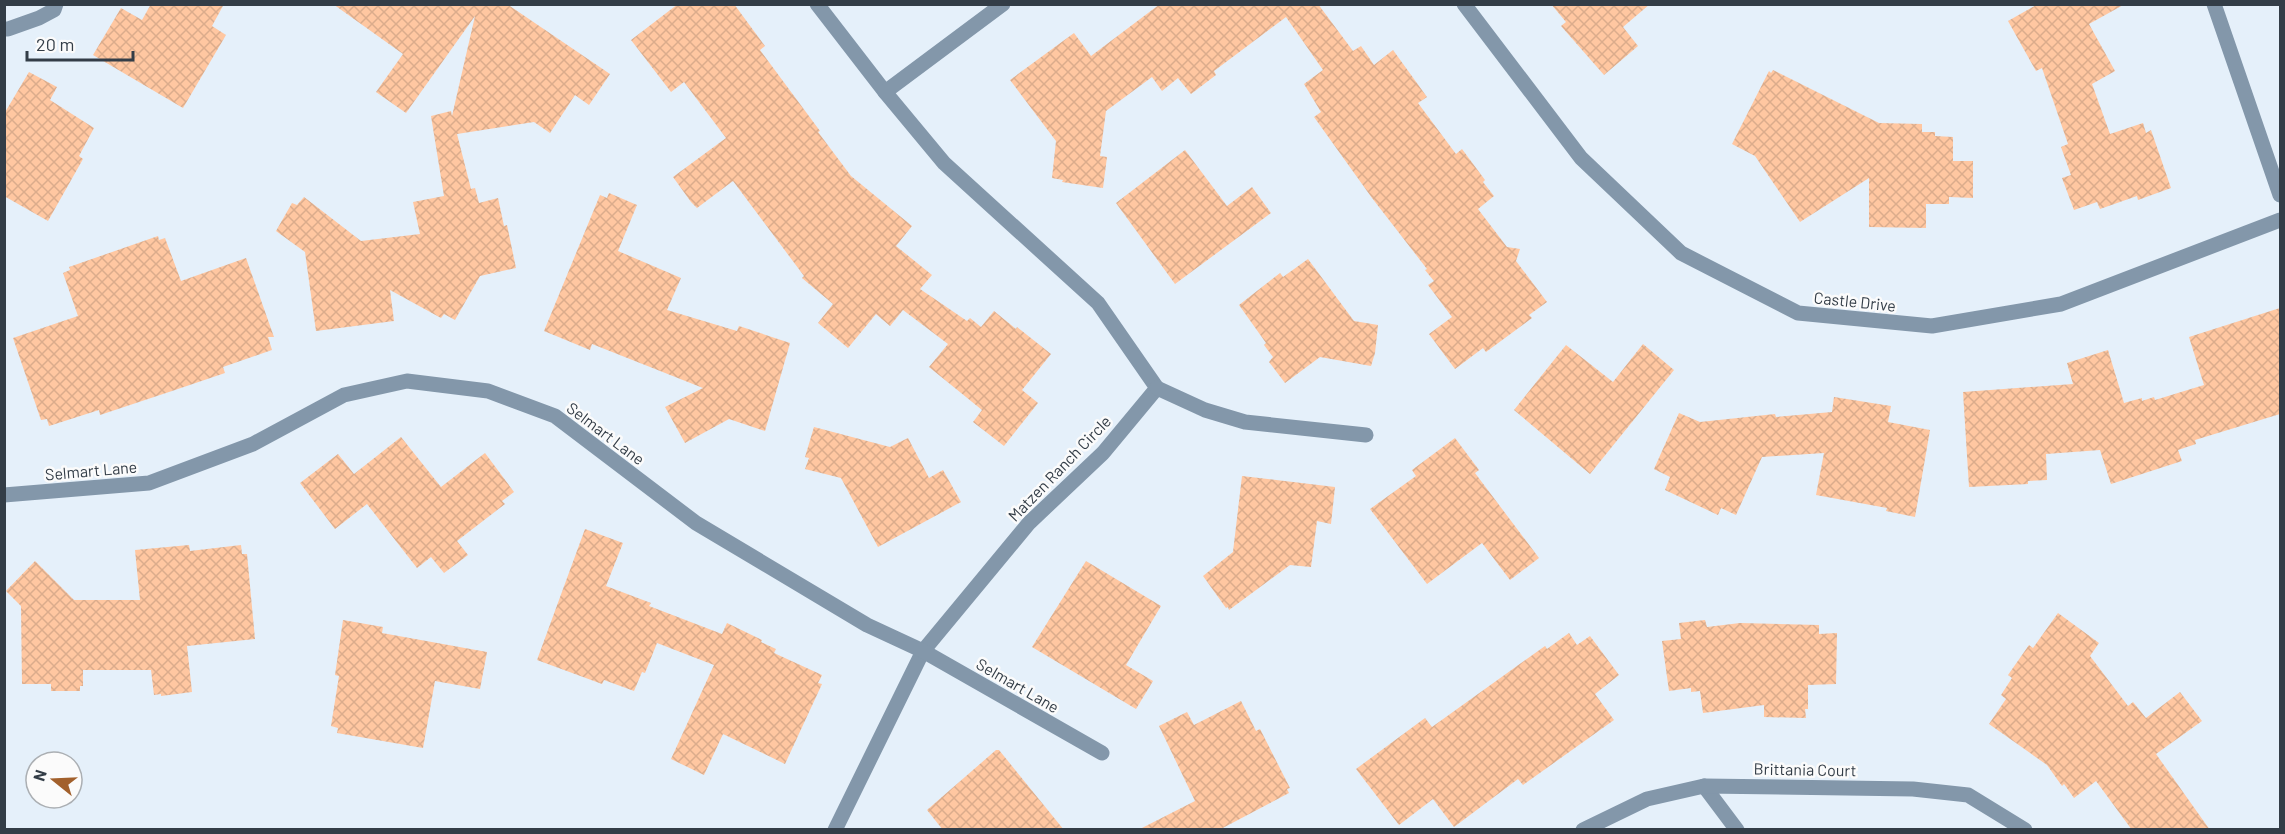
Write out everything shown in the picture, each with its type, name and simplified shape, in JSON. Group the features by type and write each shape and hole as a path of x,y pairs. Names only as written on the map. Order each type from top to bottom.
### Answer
{"street":[{"path":"4,29 39,18 54,10 56,4"},
{"path":"817,4 885,93 944,163 1098,303 1157,387 1205,410 1245,422 1366,435"},
{"path":"885,93 1003,4"},
{"name":"Castle Drive","path":"1464,4 1581,158 1682,253 1798,313 1932,326 2061,304 2280,220"},
{"path":"2214,4 2280,195"},
{"name":"Selmart Lane","path":"4,495 149,483 253,444 344,395 407,381 488,392 555,416 696,523 867,625 922,651 1101,753"},
{"name":"Matzen Ranch Circle","path":"835,830 922,651 1029,522 1103,453 1157,387"},
{"path":"1704,786 1737,830"},
{"name":"Brittania Court","path":"1583,830 1647,798 1704,786 1913,789 1968,795 2025,830"}],"building":[{"path":"151,4 224,4 212,26 226,35 183,108 93,55 121,8 142,20"},
{"path":"333,4 507,4 610,74 589,105 575,95 550,133 534,122 457,134 471,189 475,188 479,203 498,198 504,226 507,225 516,268 480,276 455,320 444,314 441,318 390,290 394,321 316,331 305,252 276,231 292,203 297,205 304,197 361,241 420,234 413,202 444,196 431,116 451,111 452,116 475,16 406,113 376,92 403,54"},
{"path":"678,4 734,4 765,46 760,50 851,176 912,226 896,246 932,275 920,289 967,321 970,318 981,327 994,311 1051,354 1022,390 1038,403 1004,446 973,422 982,410 929,367 948,344 903,310 890,326 876,314 848,348 818,323 833,304 802,278 804,276 733,181 697,208 691,202 673,177 726,138 684,82 671,92 631,40"},
{"path":"1160,4 1318,4 1353,51 1361,46 1374,65 1393,50 1427,97 1418,103 1456,154 1462,149 1485,180 1483,182 1494,196 1478,209 1507,247 1520,249 1516,261 1547,302 1529,315 1532,318 1486,352 1483,348 1455,369 1429,334 1452,317 1428,285 1434,281 1425,270 1427,269 1314,117 1321,112 1304,84 1323,70 1286,17 1214,71 1216,75 1191,94 1178,78 1162,91 1152,77 1106,111 1100,156 1107,157 1103,188 1062,182 1063,180 1052,178 1056,141 1010,80 1074,33 1091,56"},
{"path":"1551,4 1650,4 1623,27 1638,46 1604,75 1561,26 1566,22"},
{"path":"2038,4 2125,4 2089,24 2115,71 2092,84 2110,134 2143,123 2146,133 2151,130 2171,188 2138,200 2137,196 2100,209 2097,202 2074,210 2062,178 2071,175 2061,147 2068,144 2042,68 2036,71 2008,21"},
{"path":"1773,70 1879,123 1922,124 1922,132 1935,132 1935,136 1953,137 1953,161 1973,161 1973,198 1949,197 1949,204 1926,204 1926,228 1869,227 1869,178 1800,222 1755,156 1732,144 1769,71 1771,73"},
{"path":"29,72 57,87 50,100 94,128 79,156 83,159 48,221 4,196 4,114"},
{"path":"1185,150 1227,206 1252,187 1271,213 1175,284 1116,203"},
{"path":"609,193 637,205 618,251 681,278 667,310 737,331 739,326 790,343 765,431 729,419 685,443 665,407 703,388 592,344 590,350 544,331 600,195 607,198"},
{"path":"158,236 159,240 165,238 181,281 246,258 274,337 268,337 272,350 223,367 225,373 100,415 99,410 49,426 47,419 41,420 13,338 78,316 63,273 70,270 69,267"},
{"path":"1308,259 1354,321 1378,325 1375,353 1371,366 1320,357 1285,383 1269,362 1273,357 1264,345 1266,343 1239,305 1280,273 1283,277"},
{"path":"2280,308 2280,414 2195,440 2196,444 2178,450 2182,461 2111,484 2100,450 2046,454 2047,480 2028,481 2028,484 1969,487 1963,392 2073,384 2067,363 2108,350 2124,403 2142,398 2142,401 2154,397 2155,400 2204,385 2189,337"},
{"path":"1643,344 1674,370 1590,474 1514,410 1566,345 1613,382"},
{"path":"1834,397 1891,406 1888,422 1930,430 1915,517 1886,511 1887,508 1816,495 1824,453 1762,457 1736,515 1721,508 1718,515 1665,490 1670,477 1654,469 1679,413 1700,422 1775,414 1776,417 1832,412"},
{"path":"814,427 890,447 908,438 929,478 943,470 961,502 878,547 841,478 805,469 809,458 805,457"},
{"path":"401,437 441,487 485,453 514,492 502,501 505,504 457,541 468,555 444,573 431,557 417,568 367,504 335,529 300,483 338,454 354,474"},
{"path":"1455,438 1479,470 1475,473 1539,558 1510,580 1482,543 1427,584 1370,509 1416,476 1412,470"},
{"path":"1242,476 1335,487 1331,524 1317,521 1311,567 1290,565 1229,610 1203,576 1233,552"},
{"path":"585,529 623,543 606,586 651,603 649,606 722,634 727,623 762,640 761,642 776,649 774,653 822,675 818,683 822,684 785,764 723,734 704,775 671,759 714,665 657,643 645,673 642,672 634,691 604,680 602,684 537,660"},
{"path":"189,545 190,551 241,545 242,554 247,554 255,639 187,646 192,692 154,695 151,670 83,670 83,686 80,686 80,691 51,691 51,684 22,684 21,606 6,591 35,561 74,600 140,600 135,550"},
{"path":"1086,561 1161,606 1126,665 1153,681 1136,709 1032,647"},
{"path":"2058,613 2099,643 2090,656 2128,706 2133,702 2146,718 2180,692 2202,721 2156,754 2210,830 2132,830 2096,781 2074,798 2047,765 1989,724 2006,699 2001,695 2012,678 2008,675 2029,645 2033,648"},
{"path":"343,620 383,627 382,633 487,652 480,689 435,681 423,748 337,733 338,728 331,726 339,676 335,675"},
{"path":"1705,620 1707,627 1740,623 1819,625 1819,634 1837,633 1836,684 1808,685 1806,718 1764,717 1764,705 1703,713 1700,691 1691,692 1691,688 1669,691 1662,641 1681,639 1679,623"},
{"path":"1569,633 1577,645 1590,636 1619,675 1595,694 1614,720 1523,785 1518,779 1454,827 1433,799 1399,825 1356,769 1425,718 1432,727 1545,646 1547,649"},
{"path":"1241,701 1256,731 1260,729 1290,788 1287,789 1289,793 1219,830 1138,830 1195,801 1159,726 1187,712 1194,725"},
{"path":"996,750 999,750 1064,830 943,830 927,810"}]}
